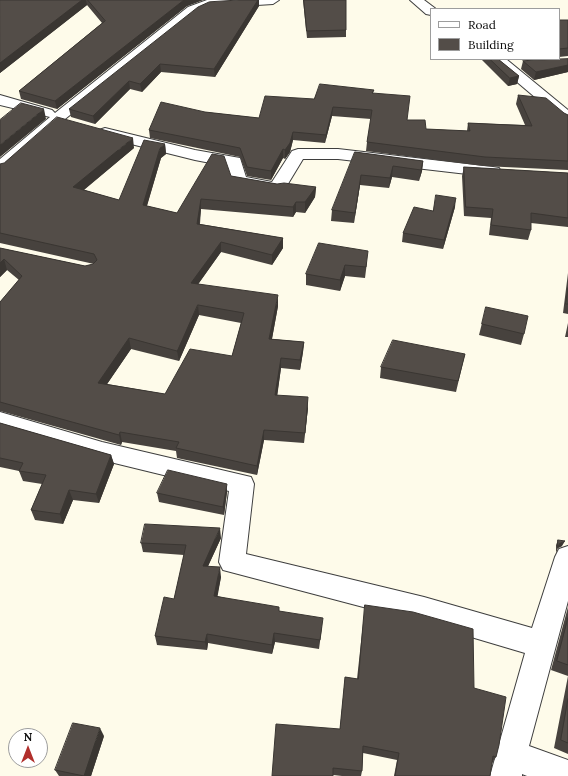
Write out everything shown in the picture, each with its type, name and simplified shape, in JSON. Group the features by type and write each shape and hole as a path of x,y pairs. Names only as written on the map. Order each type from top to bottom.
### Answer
{"street":[{"path":"0,168 58,118 200,6 207,4 273,0"},
{"path":"416,0 430,10"},
{"path":"501,62 524,64"},
{"path":"501,62 568,118"},
{"path":"0,100 82,127 143,143 234,162 238,181 277,188 298,154 338,154 468,170 506,173"},
{"path":"0,421 102,451 242,484 232,562 424,610 541,644"},
{"path":"568,557 541,644 509,766 568,776"}],"building":[{"path":"0,0 82,0 0,63"},
{"path":"88,0 184,0 55,101 19,91 105,21"},
{"path":"258,0 214,69 160,64 140,84 129,81 93,116 69,109 198,7 209,2"},
{"path":"304,0 346,0 346,30 307,31"},
{"path":"560,20 568,20 568,48 560,49"},
{"path":"568,59 568,65 536,72 523,61 560,60"},
{"path":"491,60 499,60 519,76 510,78"},
{"path":"320,84 374,90 372,93 410,96 407,120 425,120 426,129 470,131 468,123 532,126 518,95 546,98 568,115 568,161 485,157 367,142 372,110 333,107 326,135 293,132 290,143 285,150 283,149 271,171 247,167 240,148 149,130 161,102 205,112 259,118 265,96 314,99"},
{"path":"21,103 44,109 0,145 0,120"},
{"path":"57,117 133,138 73,187 119,200 144,140 165,144 160,148 143,205 177,213 212,154 224,156 231,176 277,184 284,183 316,187 305,202 296,202 293,207 201,199 197,224 283,238 272,255 221,242 191,283 278,295 269,339 304,342 300,360 281,358 275,395 308,397 305,433 264,430 257,466 176,448 179,442 120,432 119,435 0,402 0,302 22,276 4,259 0,263 0,248 85,266 93,264 97,260 94,254 0,233 0,164 4,163","holes":["198,305 244,313 232,356 190,349 165,394 98,383 129,338 177,351"]},
{"path":"355,152 423,161 421,170 393,166 390,178 361,175 355,213 332,210"},
{"path":"464,167 568,173 568,218 531,213 531,230 491,225 493,209 466,207"},
{"path":"436,195 456,198 444,240 403,233 414,207 433,211"},
{"path":"319,243 368,251 366,267 345,265 340,280 306,274"},
{"path":"568,288 568,304 566,304"},
{"path":"486,307 528,316 524,334 482,324"},
{"path":"393,340 465,354 458,381 381,367"},
{"path":"0,423 111,455 96,494 69,490 60,514 31,510 46,475 19,471 23,463 0,458"},
{"path":"168,470 227,484 223,507 157,493"},
{"path":"145,524 220,528 203,566 220,567 214,596 279,607 279,611 323,618 320,640 274,633 272,645 207,634 205,642 155,636 164,597 174,599 186,545 141,543"},
{"path":"558,540 565,541 560,543 558,547"},
{"path":"365,605 413,612 473,629 474,688 506,697 499,745 496,757 493,756 490,776 395,776 399,753 363,746 362,771 333,768 333,776 272,776 276,724 340,729 345,677 358,679"},
{"path":"568,618 568,665 557,661"},
{"path":"568,699 568,743 561,740"},
{"path":"73,723 100,728 84,776 55,770"}]}
